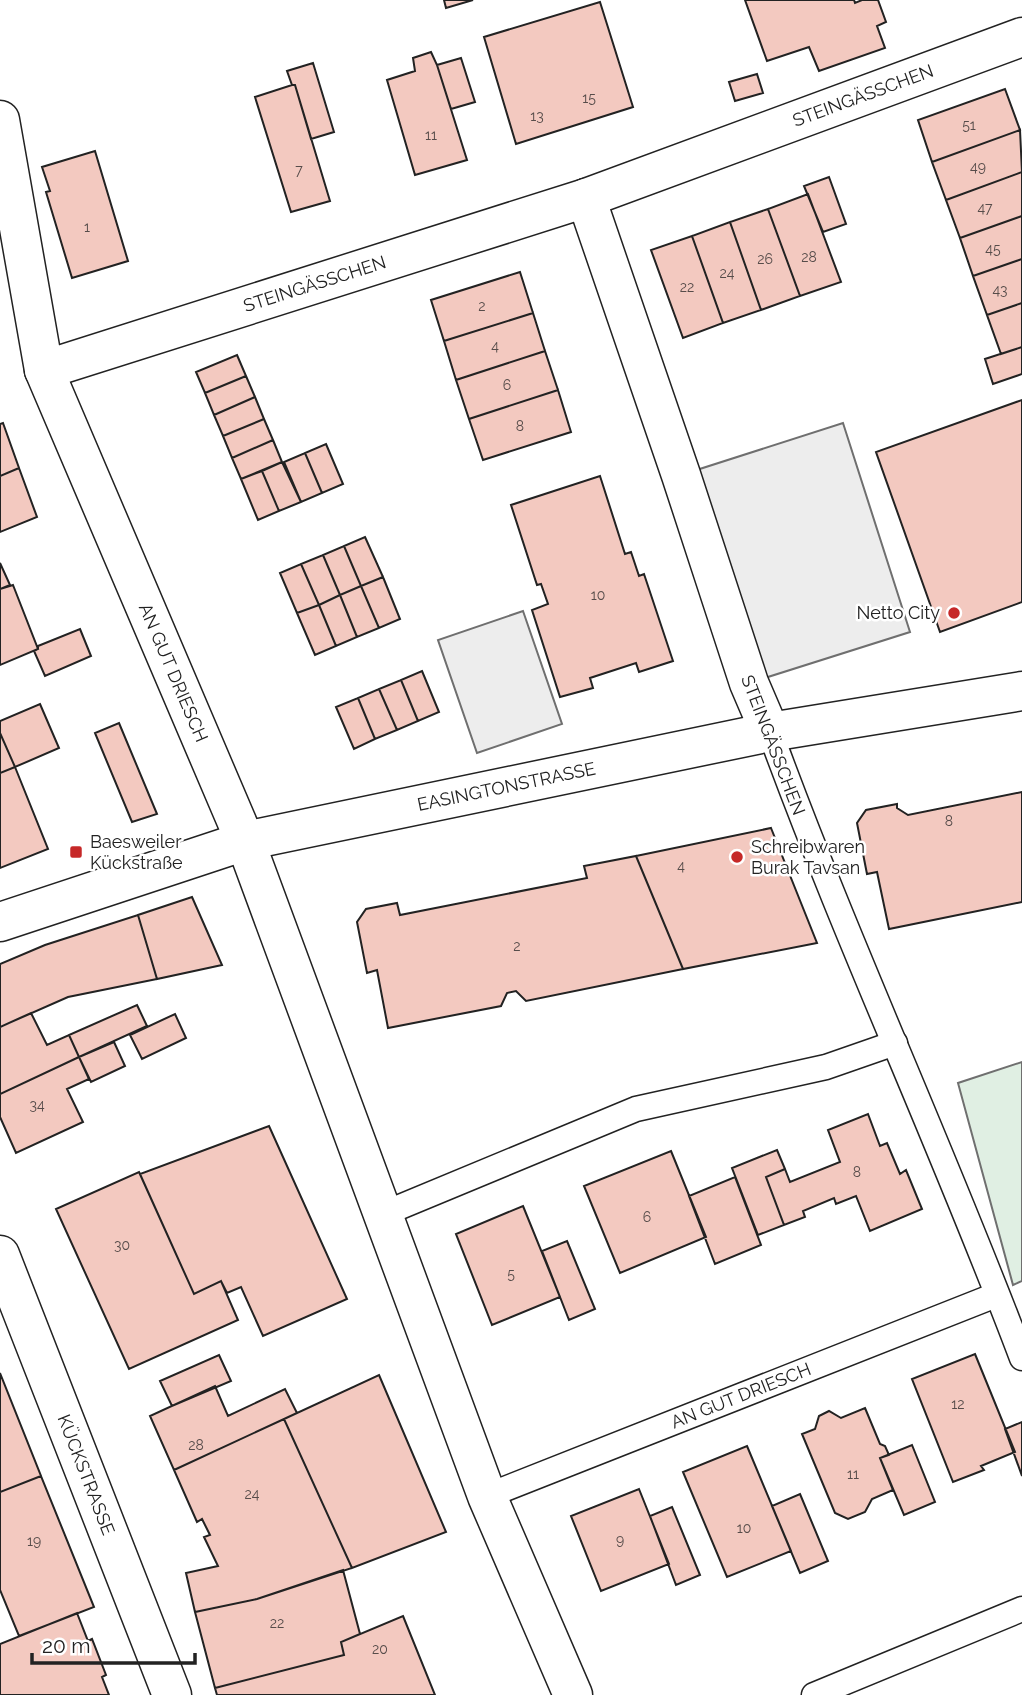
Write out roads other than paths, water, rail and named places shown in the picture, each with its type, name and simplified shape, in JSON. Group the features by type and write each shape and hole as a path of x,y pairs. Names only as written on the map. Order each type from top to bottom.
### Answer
{"street":[{"name":"STEINGÄSSCHEN","path":"44,370 586,198 1022,37"},
{"name":"AN GUT DRIESCH","path":"0,120 44,370 246,841 487,1496 573,1695"},
{"name":"STEINGÄSSCHEN","path":"586,198 749,683 770,732"},
{"name":"EASINGTONSTRASSE","path":"0,922 246,841 770,732 1022,691"},
{"name":"KÜCKSTRASSE","path":"0,1255 172,1695"}],"lane":[{"name":"STEINGÄSSCHEN","path":"770,732 806,831 996,1295 1019,1344"},
{"path":"383,1214 636,1109 826,1067 895,1043"},
{"name":"AN GUT DRIESCH","path":"487,1496 996,1295"},
{"path":"814,1695 1022,1609"}],"place":[{"name":"Netto City","path":"954,613"},
{"name":"Baesweiler Kückstraße","path":"76,852"},
{"name":"Schreibwaren Burak Tavsan","path":"737,857"}]}
